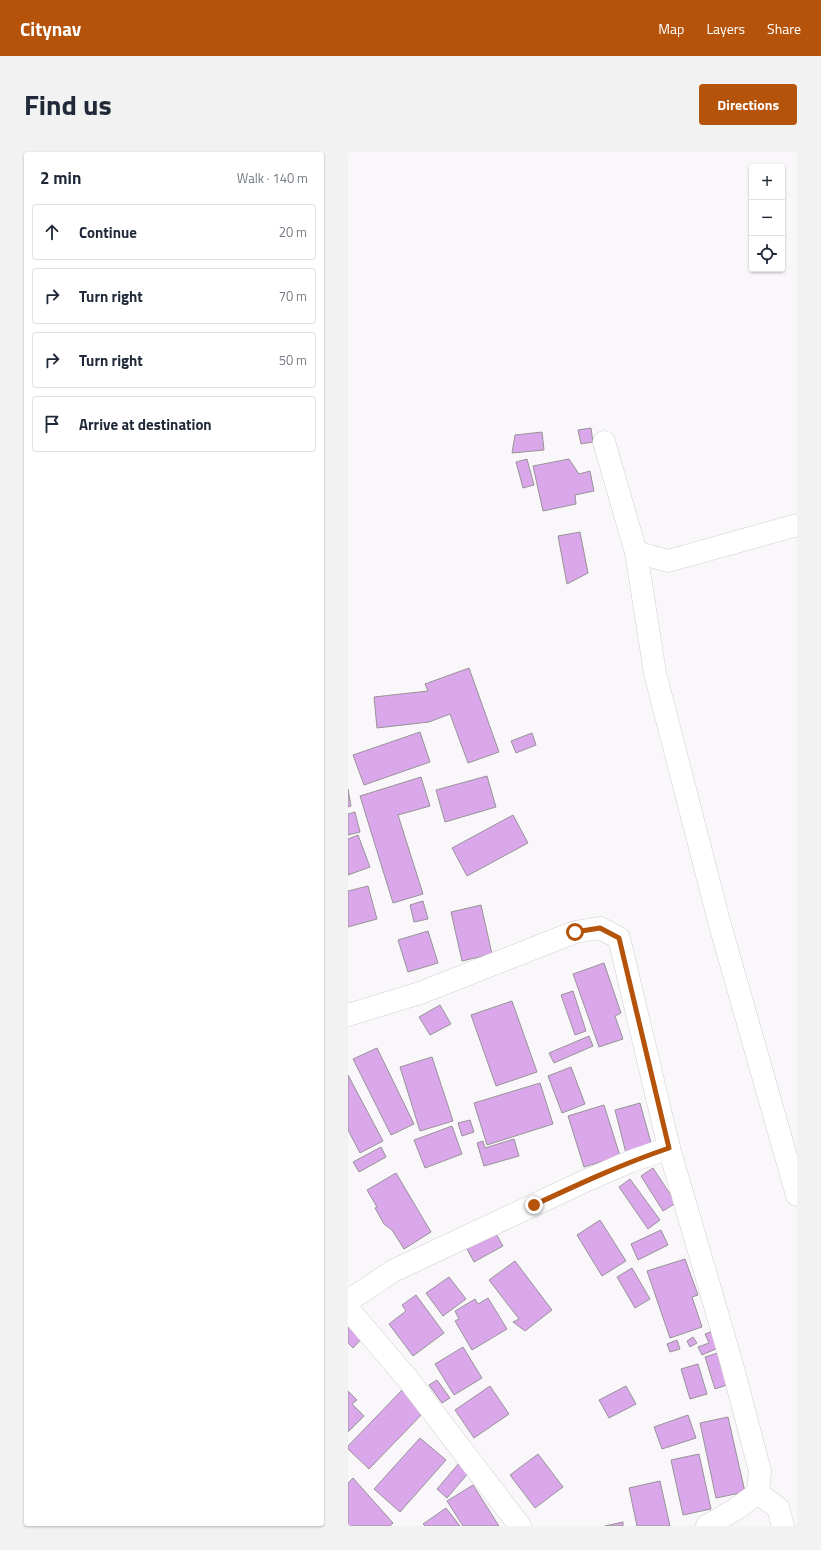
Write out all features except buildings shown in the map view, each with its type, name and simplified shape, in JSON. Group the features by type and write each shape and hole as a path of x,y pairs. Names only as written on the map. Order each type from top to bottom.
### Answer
{"street":[{"path":"604,442 636,552 657,681 720,925 797,1195"},
{"path":"636,552 668,561 797,525"},
{"path":"348,1015 420,993 575,932 600,928 619,938 669,1148 731,1361 760,1471 758,1493"},
{"path":"348,1300 393,1271 583,1182 629,1162 669,1148"},
{"path":"348,1309 407,1378 520,1526"},
{"path":"707,1526 758,1493"},
{"path":"758,1493 778,1508 783,1526"}],"route":[{"path":"534,1205 629,1162 669,1148 619,938 600,928 575,932"}]}
